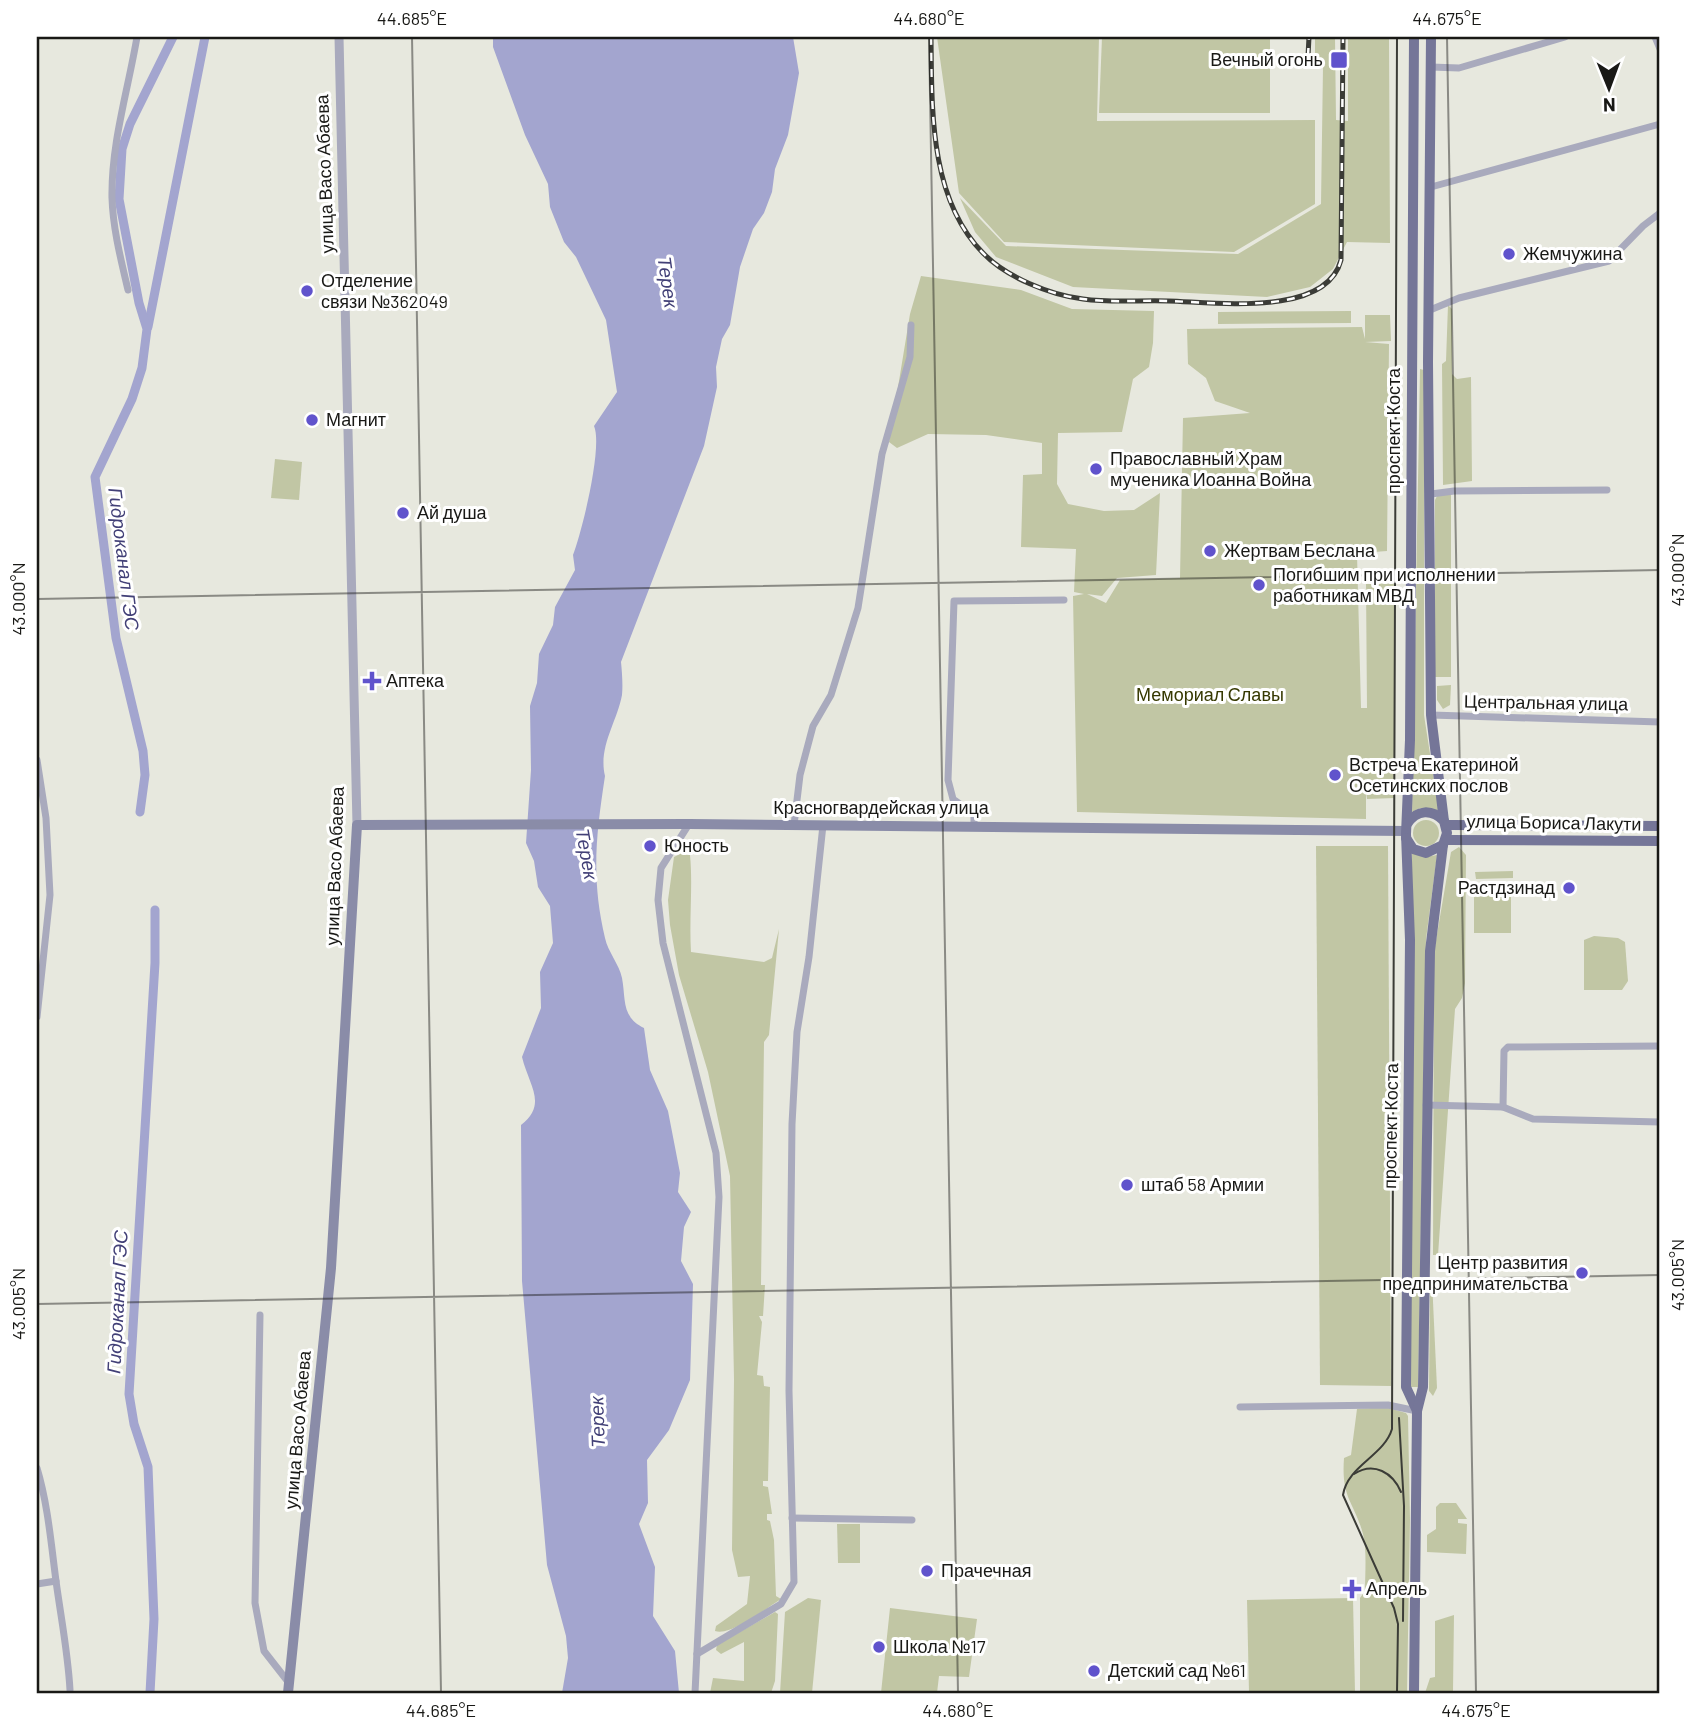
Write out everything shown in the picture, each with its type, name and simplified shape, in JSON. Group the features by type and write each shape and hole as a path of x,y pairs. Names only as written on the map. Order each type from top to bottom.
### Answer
{"main road":[{"name":"проспект Коста","path":"1414,37 1406,831 1410,940 1406,1387 1417,1411"},
{"name":"проспект Коста","path":"1413,1693 1417,1411 1423,1387 1430,951 1446,823 1431,715 1431,37"},
{"path":"1413,330 1429,330"},
{"path":"1445,843 1432,853 1419,852 1406,831 1414,816 1425,812 1436,814 1446,823"},
{"name":"улица Бориса Лакути","path":"1446,823 1660,826"},
{"name":"Красногвардейская улица","path":"357,825 975,825 1406,831"},
{"name":"улица Васо Абаева","path":"289,1688 331,1268 357,825"},
{"name":"улица Бориса Лакути","path":"1445,843 1660,841"}],"street":[{"path":"128,290 117,241 112,199 118,133 137,37"},
{"name":"улица Васо Абаева","path":"339,37 357,825"},
{"path":"1431,67 1459,68 1565,37"},
{"path":"1655,37 1660,49"},
{"path":"1432,187 1660,124"},
{"path":"1430,310 1456,299 1609,261 1643,226 1660,214"},
{"path":"794,825 800,775 813,726 831,695 858,608 882,454 910,357 911,325"},
{"path":"1431,494 1454,491 1607,490"},
{"path":"975,825 974,814 953,799 948,780 954,601 1064,600"},
{"name":"Центральная улица","path":"1431,715 1660,722"},
{"path":"37,760 46,818 50,895 37,1017"},
{"path":"689,824 661,868 658,900 668,967 716,1153 719,1198 695,1693"},
{"path":"697,1654 787,1598 794,1582 789,1391 792,1124 797,1032 809,957 822,825"},
{"path":"1503,1107 1504,1051 1508,1047 1660,1046"},
{"path":"1426,1105 1503,1107 1534,1119 1660,1122"},
{"path":"260,1315 255,1604 264,1651 289,1688"},
{"path":"1240,1407 1388,1405 1417,1411"},
{"path":"37,1468 53,1543 56,1581 67,1644 70,1690"},
{"path":"792,1518 912,1520"},
{"path":"37,1584 56,1581"}],"green space":[{"path":"937,37 1099,37 1097,121 1315,120 1315,204 1234,252 1004,242 959,193"},
{"path":"1102,37 1270,37 1270,113 1099,113"},
{"path":"1315,37 1335,37 1336,120 1348,121 1348,37 1389,37 1390,243 1347,242 1333,269 1310,287 1267,297 1073,287 996,257 975,232 960,198 1006,246 1238,254 1321,204 1323,67 1315,53"},
{"name":"Мемориал Славы","path":"921,276 1021,290 1072,309 1154,311 1149,367 1133,379 1122,432 1058,433 1057,484 1068,504 1104,511 1134,510 1160,493 1156,575 1117,578 1102,596 1087,594 1106,603 1120,580 1180,578 1183,418 1250,413 1215,401 1206,378 1188,364 1187,329 1362,327 1365,339 1365,315 1390,315 1391,341 1365,342 1389,344 1387,551 1348,554 1357,554 1361,708 1367,708 1366,584 1394,582 1395,798 1367,799 1366,791 1366,819 1077,812 1073,596 1084,594 1074,592 1076,549 1021,547 1023,475 1042,474 1042,443 986,435 928,434 897,448 889,442 910,314"},
{"path":"1448,305 1452,309 1452,374 1457,379 1471,377 1472,481 1443,485 1442,364 1446,361"},
{"path":"1351,311 1351,323 1218,324 1218,312"},
{"path":"1420,369 1424,370 1424,715 1439,812 1420,808 1412,812"},
{"path":"275,459 302,462 299,500 271,498"},
{"path":"1451,494 1451,677 1435,677 1435,500 1437,496"},
{"path":"1451,685 1450,705 1443,709 1437,700 1437,686"},
{"path":"1426,820 1435,824 1439,833 1435,842 1426,846 1417,842 1413,833 1417,824"},
{"path":"1316,846 1388,846 1391,1386 1320,1385"},
{"path":"1459,847 1466,855 1465,983 1462,998 1455,1009 1438,1255 1433,1255 1434,952 1451,852"},
{"path":"682,853 690,855 691,952 764,962 772,958 779,929 769,1035 764,1042 761,1285 765,1285 763,1316 759,1316 762,1322 757,1375 763,1376 764,1386 770,1387 768,1481 763,1481 763,1486 768,1487 772,1514 767,1514 767,1520 770,1521 774,1540 776,1596 781,1599 748,1621 722,1632 715,1631 716,1626 747,1604 750,1576 738,1577 732,1550 734,1379 730,1176 708,1072 679,975 670,925 668,900 674,857"},
{"path":"1412,853 1425,857 1437,855 1426,939 1418,1387 1410,1387"},
{"path":"1513,871 1513,878 1476,879 1475,872"},
{"path":"1474,890 1511,890 1511,933 1474,933"},
{"path":"1594,936 1618,938 1625,942 1628,981 1622,990 1584,990 1584,940"},
{"path":"1432,1280 1437,1388 1433,1396 1429,1391"},
{"path":"1385,1407 1408,1416 1410,1520 1407,1693 1360,1693 1360,1598 1365,1591 1365,1548 1363,1534 1344,1483 1344,1458 1351,1455 1357,1409"},
{"path":"1440,1503 1456,1503 1467,1519 1458,1519 1458,1523 1467,1524 1466,1554 1427,1552 1427,1535 1436,1529 1436,1507"},
{"path":"837,1524 860,1524 860,1563 838,1563"},
{"path":"808,1598 821,1600 812,1693 780,1693 785,1612"},
{"path":"1353,1598 1355,1693 1249,1693 1247,1600"},
{"path":"890,1608 977,1619 969,1677 939,1676 937,1693 881,1693"},
{"path":"775,1612 778,1614 775,1681 771,1693 710,1693 713,1678 744,1681 744,1642 721,1654 716,1650 717,1645"},
{"path":"1454,1615 1453,1691 1479,1693 1425,1693 1430,1678 1435,1677 1435,1621"}],"water":[{"name":"Терек","path":"493,37 793,37 799,73 788,135 775,169 772,192 764,213 753,229 740,267 730,325 722,339 716,367 717,387 704,446 621,662 622,695 604,755 605,776 597,838 596,876 605,938 621,973 628,1013 644,1028 650,1070 668,1111 680,1173 678,1192 691,1212 684,1227 681,1261 693,1284 690,1380 669,1430 647,1460 648,1503 639,1524 655,1567 653,1616 675,1651 679,1693 562,1693 568,1658 566,1636 547,1565 522,1281 521,1125 534,1110 535,1102 522,1057 541,1008 540,972 553,943 550,906 538,887 534,861 526,843 531,770 530,706 537,683 539,654 553,625 555,607 575,570 573,555 594,470 594,426 617,392 606,320 576,257 564,242 550,207 548,184 525,135 493,47"}],"waterway":[{"name":"Гидроканал ГЭС","path":"140,812 145,775 143,751 116,638 95,477 132,399 142,368 147,329 139,303 119,199 122,149 130,124 173,37"},
{"path":"148,327 205,37"},
{"name":"Гидроканал ГЭС","path":"150,1693 154,1619 148,1467 134,1424 129,1394 155,963 155,910"}],"tram line":[{"path":"1397,37 1392,1429 1382,1447 1351,1476 1343,1495 1394,1608 1398,1624 1397,1693"},
{"path":"1399,1418 1404,1506 1403,1621"},
{"path":"1354,1474 1369,1469 1382,1471 1393,1479 1401,1492"}],"railway":[{"path":"931,37 934,122 943,179 952,206 965,231 993,262 1029,284 1070,297 1104,301 1239,304 1292,299 1314,291 1331,278 1341,260 1343,37"},
{"path":"1308,56 1309,37"}],"place":[{"name":"Вечный огонь","path":"1339,60"},
{"name":"Жемчужина","path":"1509,254"},
{"name":"Отделение связи №362049","path":"307,291"},
{"name":"Магнит","path":"312,420"},
{"name":"Православный Храм мученика Иоанна Война","path":"1096,469"},
{"name":"Ай душа","path":"403,513"},
{"name":"Жертвам Беслана","path":"1210,551"},
{"name":"Погибшим при исполнении работникам МВД","path":"1259,585"},
{"name":"Аптека","path":"372,681"},
{"name":"Встреча Екатериной Осетинских послов","path":"1335,775"},
{"name":"Юность","path":"650,846"},
{"name":"Растдзинад","path":"1569,888"},
{"name":"штаб 58 Армии","path":"1127,1185"},
{"name":"Центр развития предпринимательства","path":"1582,1273"},
{"name":"Прачечная","path":"927,1571"},
{"name":"Апрель","path":"1352,1589"},
{"name":"Школа №17","path":"879,1647"},
{"name":"Детский сад №61","path":"1094,1671"}]}
